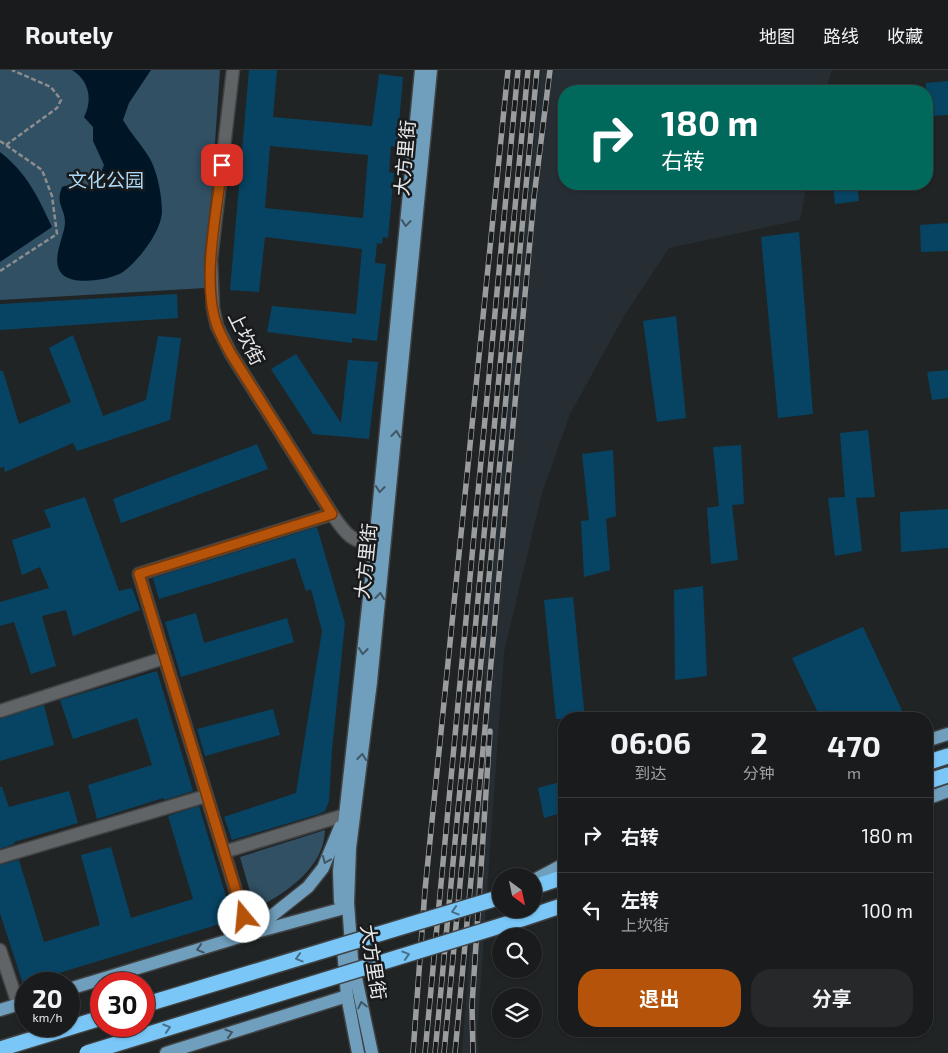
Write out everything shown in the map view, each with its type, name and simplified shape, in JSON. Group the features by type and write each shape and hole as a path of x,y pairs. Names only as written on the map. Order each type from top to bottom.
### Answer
{"highway":[{"path":"933,761 948,756"},
{"path":"933,780 948,775"},
{"path":"542,884 558,879"},
{"path":"155,1002 492,900"},
{"path":"87,1053 558,907"},
{"path":"0,1049 90,1021"}],"main road":[{"name":"大方里街","path":"372,1053 352,959 339,871 375,543 421,70"},
{"name":"大方里街","path":"358,1053 347,996 344,908 371,682 431,70"},
{"path":"933,739 948,734"},
{"path":"933,796 948,791"},
{"path":"249,934 308,887 323,868 345,815"},
{"path":"542,876 558,867"},
{"path":"80,986 249,934 344,908"},
{"path":"513,922 558,913"},
{"path":"166,1053 347,996"},
{"path":"0,1010 15,1005"}],"street":[{"name":"上坎街","path":"233,70 211,259 212,308 217,326 231,354 332,514 347,534 362,544 375,543"},
{"path":"249,934 139,574 332,514"},
{"path":"0,711 164,658"},
{"path":"0,857 206,796"},
{"path":"224,852 345,815"},
{"path":"0,950 15,986"}],"path":[{"path":"6,146 57,108 61,100 51,87 12,70"},
{"path":"0,141 42,170 52,196 57,234 0,270"}],"shaded area":[{"path":"72,70 151,70 129,103 123,120 154,167 162,212 161,220 153,237 129,267 117,275 83,281 67,278 62,274 57,263 65,223 60,193 62,187 83,188 91,185 98,178 104,165 93,141 93,127 84,117 89,97 86,85 78,74"},
{"path":"541,70 832,70 827,85 558,85 558,190 806,190 800,220 669,248 624,316 570,414 542,493 504,652 477,1035 479,1053 462,1053 485,755 484,649"},
{"path":"0,152 25,177 37,196 52,227 0,262"}],"green space":[{"name":"文化公园","path":"0,70 220,70 205,288 0,300"},
{"path":"325,830 323,844 311,867 291,887 255,909 240,857"}],"building":[{"path":"249,70 277,70 273,117 372,126 379,74 403,77 397,147 391,146 389,172 394,173 388,238 383,237 382,244 377,243 375,263 386,264 377,341 352,338 352,343 267,332 272,306 356,314 362,249 265,237 259,292 230,290","holes":["270,146 368,155 363,218 265,208"]},
{"path":"948,81 948,115 933,116 933,85 926,85 926,83"},
{"path":"834,190 858,190 859,201 835,204"},
{"path":"948,223 948,251 921,252 920,225"},
{"path":"799,232 813,414 778,418 761,237"},
{"path":"177,294 178,318 0,330 0,304"},
{"path":"676,316 686,418 657,422 643,321"},
{"path":"73,335 103,416 146,400 158,336 181,338 170,420 77,451 73,443 5,472 4,467 0,468 0,371 3,371 19,424 71,402 49,348"},
{"path":"296,354 341,423 348,360 378,362 369,439 313,434 271,369"},
{"path":"948,370 948,398 932,400 927,372"},
{"path":"868,430 875,497 856,498 862,551 835,556 828,498 845,497 840,433"},
{"path":"257,444 268,469 121,523 113,499"},
{"path":"741,445 744,504 732,505 738,560 711,564 707,508 719,506 713,447"},
{"path":"613,450 616,516 606,519 610,570 584,577 581,521 589,520 582,454"},
{"path":"85,497 119,591 132,588 140,610 73,636 66,610 42,616 56,666 31,674 14,622 0,626 0,602 49,588 40,567 22,575 12,540 51,527 44,510"},
{"path":"948,509 948,548 901,552 900,512"},
{"path":"317,527 345,623 332,750 329,801 325,811 319,814 232,840 224,817 296,793 322,631 311,589 306,591 295,558 159,599 153,578"},
{"path":"703,586 707,676 675,680 674,590"},
{"path":"573,597 584,712 558,712 558,719 556,719 544,600"},
{"path":"196,613 204,643 287,618 294,642 181,677 165,622"},
{"path":"863,627 903,712 818,712 792,658"},
{"path":"157,671 193,791 164,800 163,798 97,819 88,785 152,765 137,718 73,739 60,700"},
{"path":"44,705 54,745 0,761 0,719"},
{"path":"273,709 280,735 205,756 197,729"},
{"path":"558,783 558,814 544,818 538,788"},
{"path":"0,787 2,787 9,807 69,791 78,823 14,842 14,844 0,849"},
{"path":"199,806 233,920 62,972 19,972 0,913 0,865 19,860 44,942 100,925 81,855 111,847 131,918 193,899 168,816"}],"railway":[{"path":"413,1053 425,890 508,70"},
{"path":"425,1053 518,70"},
{"path":"435,1053 528,70"},
{"path":"444,1053 537,70"},
{"path":"455,1053 534,197 550,70"},
{"path":"473,1053 472,1005 490,731"}],"route":[{"path":"222,165 211,259 212,308 217,326 231,354 332,514 139,574 244,917"}]}
